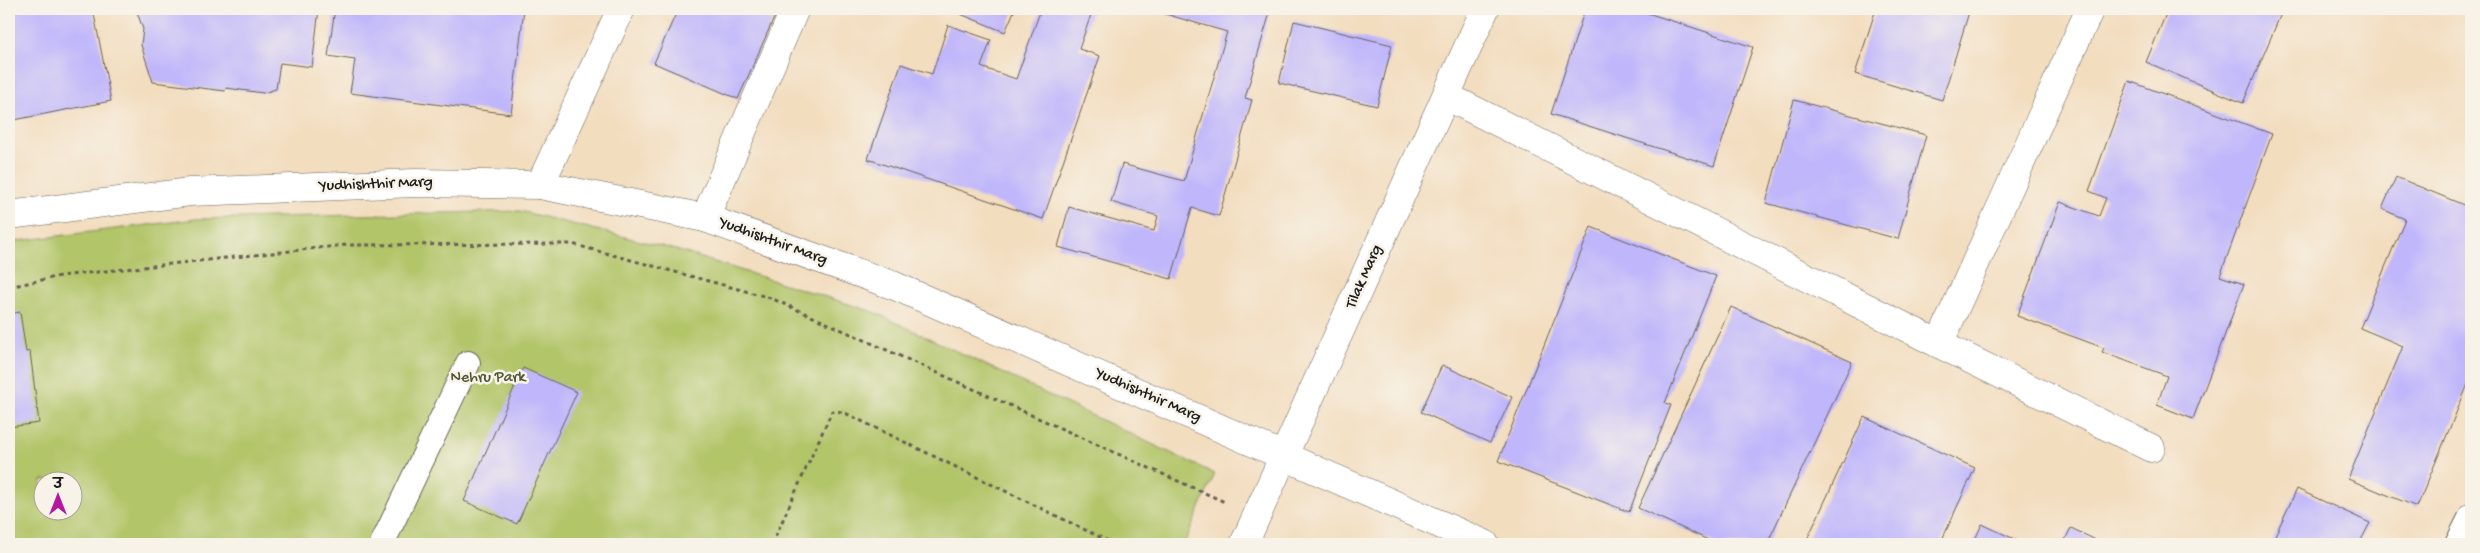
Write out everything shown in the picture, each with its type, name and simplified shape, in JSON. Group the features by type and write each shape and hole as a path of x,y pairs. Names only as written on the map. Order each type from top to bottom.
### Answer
{"street":[{"path":"540,185 621,9"},
{"path":"706,218 795,9"},
{"name":"Tilak Marg","path":"1244,544 1485,9"},
{"path":"1939,344 2090,9"},
{"path":"1446,96 1939,344 2151,448"},
{"name":"Yudhishthir Marg","path":"9,215 190,192 415,183 540,185 706,218 895,286 1485,544"}],"lane":[{"path":"382,544 468,363"},
{"path":"2458,544 2471,516"}],"path":[{"path":"9,287 60,276 346,245 572,244 771,298 1256,517"},
{"path":"772,544 832,411 852,416 1111,544"}],"green space":[{"name":"Nehru Park","path":"520,211 673,249 874,312 1215,474 1184,544 9,544 9,242 196,219"}],"building":[{"path":"9,9 93,9 111,101 9,121"},
{"path":"136,9 319,9 312,67 280,63 276,89 263,93 226,88 225,91 153,82 141,45 143,29"},
{"path":"335,9 524,9 511,114 350,93 355,60 328,56"},
{"path":"678,9 778,9 738,99 654,63"},
{"path":"948,9 1015,9 1005,32"},
{"path":"1041,9 1093,9 1079,49 1100,56 1043,219 868,159 901,64 932,74 948,25 991,40 981,67 1016,79"},
{"path":"1156,9 1271,9 1245,98 1252,100 1219,216 1192,208 1171,279 1058,247 1069,207 1154,231 1158,216 1111,202 1122,164 1184,181 1227,32 1155,11"},
{"path":"1585,9 1635,9 1753,47 1714,166 1551,114"},
{"path":"1876,9 1970,9 1942,100 1855,74"},
{"path":"2168,9 2283,9 2243,103 2146,62"},
{"path":"1294,21 1392,45 1377,106 1279,83"},
{"path":"2129,81 2272,134 2220,276 2244,284 2193,419 2157,405 2167,376 2102,352 2104,348 2017,316 2060,202 2099,216 2106,198 2089,191"},
{"path":"1794,100 1926,135 1898,239 1766,203"},
{"path":"2396,177 2471,208 2471,377 2417,507 2348,479 2403,346 2360,328 2405,219 2382,209"},
{"path":"1591,227 1716,276 1665,403 1671,405 1629,512 1498,461"},
{"path":"1731,307 1852,362 1767,544 1717,544 1638,508"},
{"path":"20,312 26,352 30,351 39,423 9,427 9,314"},
{"path":"1442,365 1512,397 1490,443 1421,412"},
{"path":"523,368 577,392 517,524 464,501"},
{"path":"1864,417 1975,468 1940,544 1805,544"},
{"path":"2297,489 2370,523 2359,544 2271,544"},
{"path":"1982,524 2025,544 1973,544"},
{"path":"2071,528 2102,543 2102,544 2063,544"}]}
